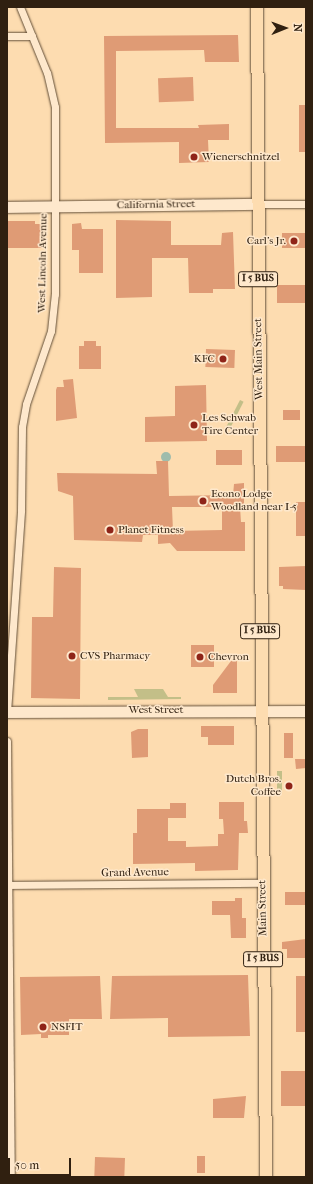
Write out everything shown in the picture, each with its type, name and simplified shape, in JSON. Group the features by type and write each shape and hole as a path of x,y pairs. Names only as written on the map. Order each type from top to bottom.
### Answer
{"main road":[{"name":"West Main Street","path":"256,7 261,711"},
{"name":"California Street","path":"7,206 258,204"},
{"name":"Main Street","path":"261,711 266,1177"},
{"name":"West Street","path":"7,712 306,711"}],"street":[{"name":"West Lincoln Avenue","path":"7,712 21,510 22,427 26,404 46,349 53,319 55,107 47,73 20,7"},
{"path":"7,36 32,36"},
{"name":"California Street","path":"258,204 306,204"},
{"path":"7,741 11,1177"},
{"name":"Grand Avenue","path":"8,885 262,883"}],"shaded area":[{"path":"240,400 244,402 229,429 226,428"},
{"path":"164,452 168,452 170,453 170,461 164,462 161,459 161,455"},
{"path":"134,689 163,689 168,697 181,697 181,699 108,700 108,697 138,697"},
{"path":"277,771 282,771 282,793 277,793"}],"building":[{"path":"238,35 239,62 205,62 204,50 116,51 116,128 199,128 198,125 229,124 229,140 208,140 209,162 179,163 179,142 105,143 104,36"},
{"path":"193,77 194,101 159,102 158,78"},
{"path":"299,105 306,105 306,152 299,152"},
{"path":"116,220 171,221 171,245 221,245 222,233 233,232 235,289 213,289 213,293 189,293 188,258 152,258 152,297 116,298"},
{"path":"8,221 35,221 35,224 42,224 42,248 8,248"},
{"path":"81,223 82,229 103,229 103,273 79,273 79,250 72,250 72,224"},
{"name":"Carl's Jr.","path":"282,233 306,233 306,248 282,248"},
{"path":"277,285 306,285 306,303 277,303"},
{"path":"84,341 96,341 96,346 101,346 101,369 79,369 79,346 84,346"},
{"path":"206,349 235,350 234,368 205,367"},
{"path":"73,379 77,418 56,421 57,387 64,387 63,380"},
{"path":"206,385 207,441 145,442 145,417 175,416 175,386"},
{"path":"283,410 300,410 300,420 283,420"},
{"path":"276,446 306,446 306,462 276,462"},
{"path":"216,450 242,450 242,465 216,465"},
{"path":"156,461 168,461 169,496 233,495 234,484 244,483 244,507 240,507 241,522 245,522 245,551 177,551 170,543 158,544 158,535 143,535 142,542 74,540 73,496 58,491 57,473 157,474","holes":["172,507 222,507 222,530 173,531"]},
{"path":"296,502 306,502 306,536 296,536"},
{"path":"306,566 306,590 283,589 283,586 279,586 279,567"},
{"path":"54,567 81,568 80,699 31,698 32,617 53,617"},
{"path":"191,645 214,645 214,667 191,667"},
{"path":"231,661 237,661 237,693 213,693 213,685"},
{"path":"201,726 234,726 234,745 208,745 208,737 201,737"},
{"path":"138,729 148,729 148,757 132,758 131,732"},
{"path":"284,733 293,733 293,758 284,758"},
{"path":"295,759 306,759 306,768 296,769"},
{"path":"219,802 244,802 244,821 247,821 248,833 239,833 238,870 195,871 195,863 133,864 133,833 137,833 137,809 170,809 170,803 186,803 186,818 168,818 168,841 186,841 186,847 218,846 218,834 224,834 223,819 219,819"},
{"path":"285,892 306,892 306,905 285,905"},
{"path":"235,898 242,898 242,918 246,918 246,938 231,938 230,915 212,915 212,901 235,901"},
{"path":"306,939 306,958 287,958 287,949 282,949 282,942"},
{"path":"248,975 250,1036 168,1037 168,1018 110,1019 112,976"},
{"path":"100,976 102,1019 69,1019 69,1035 48,1035 48,1038 41,1038 41,1034 21,1035 20,977"},
{"path":"296,976 306,976 306,1032 296,1032"},
{"path":"281,1071 306,1071 306,1106 281,1106"},
{"path":"246,1096 244,1118 213,1118 213,1099"},
{"path":"197,1156 205,1156 205,1173 197,1173"},
{"path":"95,1157 125,1158 124,1177 94,1177"}],"place":[{"name":"Wienerschnitzel","path":"194,157"},
{"name":"Carl's Jr.","path":"294,241"},
{"name":"KFC","path":"223,359"},
{"name":"Les Schwab Tire Center","path":"194,425"},
{"name":"Econo Lodge Woodland near I-5","path":"203,501"},
{"name":"Planet Fitness","path":"110,530"},
{"name":"CVS Pharmacy","path":"72,656"},
{"name":"Chevron","path":"200,657"},
{"name":"Dutch Bros. Coffee","path":"289,786"},
{"name":"NSFIT","path":"43,1027"}]}
